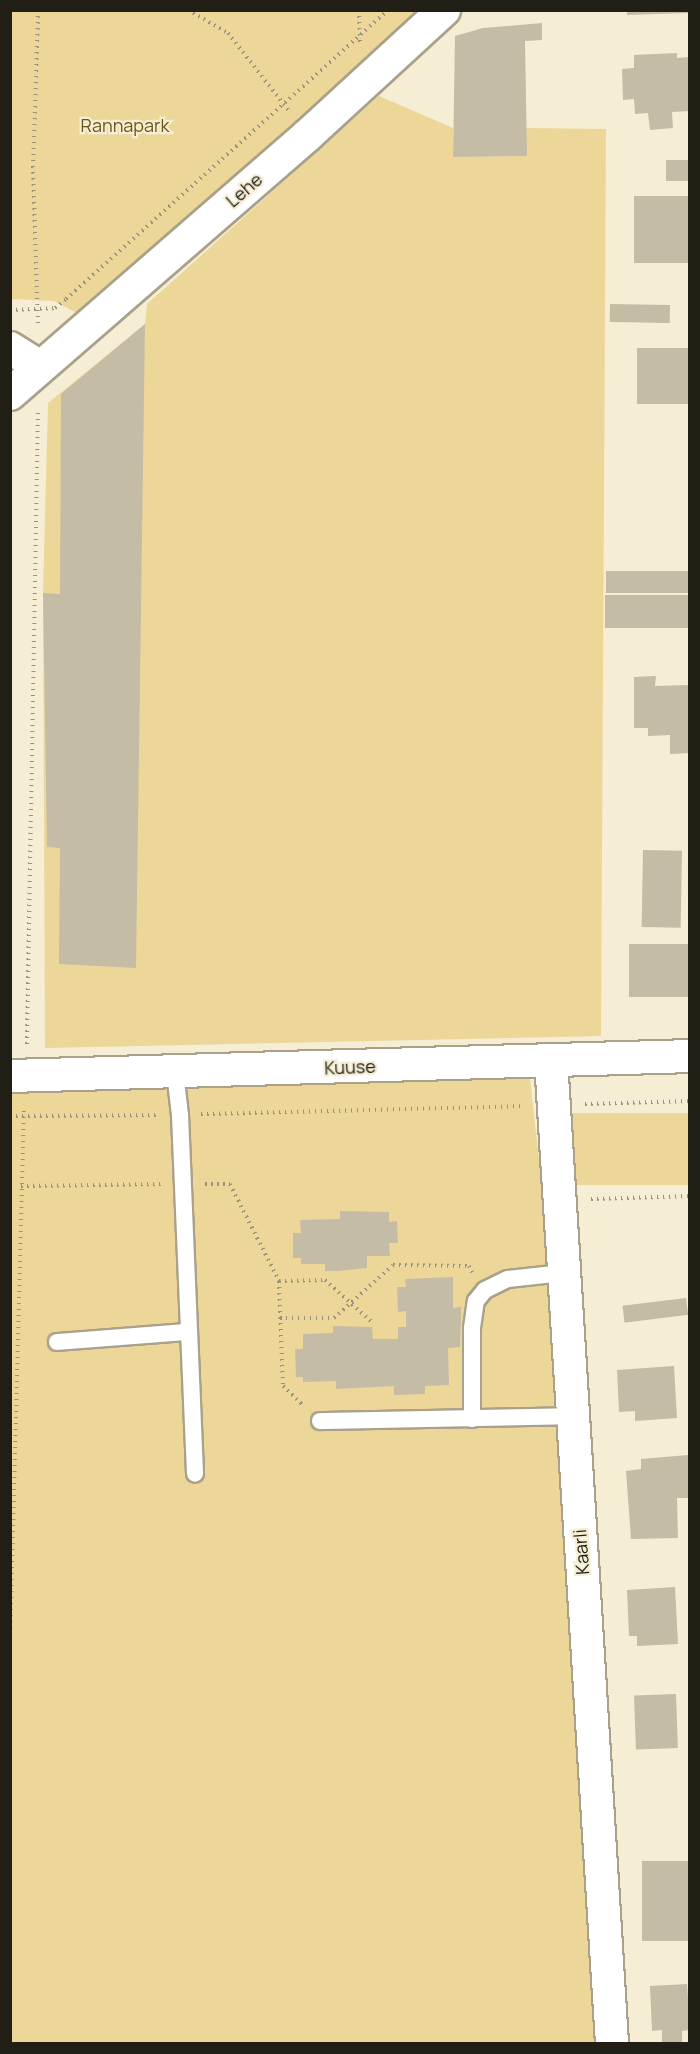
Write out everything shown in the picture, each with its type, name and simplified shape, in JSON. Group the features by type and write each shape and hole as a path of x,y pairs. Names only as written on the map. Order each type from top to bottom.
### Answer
{"street":[{"name":"Lehe","path":"10,394 39,366 308,135 444,10"},
{"path":"10,348 39,366"},
{"name":"Kuuse","path":"18,1076 690,1056"},
{"name":"Kaarli","path":"551,1060 612,2043"}],"lane":[{"path":"175,1072 180,1114 195,1474"},
{"path":"472,1419 472,1328 476,1301 508,1279 564,1273"},
{"path":"57,1342 188,1332"},
{"path":"320,1421 573,1416"}],"path":[{"path":"10,1646 23,1116 18,1076 39,366 33,166 38,10"},
{"path":"188,10 228,33 308,135"},
{"path":"10,310 55,308 388,10"},
{"path":"10,1116 690,1101"},
{"path":"559,1200 690,1197"},
{"path":"280,1318 333,1318 393,1265 469,1266 482,1295"},
{"path":"279,1281 325,1280 373,1323"}],"green space":[{"name":"Rannapark","path":"11,11 418,11 81,315 54,301 11,299"},
{"path":"379,96 453,128 453,157 526,156 525,128 606,129 601,1036 45,1048 43,593 48,403 145,324 147,304"},
{"path":"500,1072 530,1079 548,1240 602,2043 11,2043 10,1087"},
{"path":"571,1113 689,1113 689,1185 571,1185"}],"building":[{"path":"627,10 690,10 690,13 627,15"},
{"path":"542,23 542,40 525,41 527,156 453,157 455,36 483,28"},
{"path":"677,53 677,58 690,57 690,111 672,112 673,128 650,130 648,113 635,114 634,99 623,100 622,69 634,68 634,55"},
{"path":"666,160 690,160 690,181 666,181"},
{"path":"634,196 690,196 690,263 634,263"},
{"path":"610,304 670,305 670,323 610,322"},
{"path":"145,324 136,968 59,964 60,848 47,847 43,593 60,594 61,394"},
{"path":"637,348 690,348 690,404 637,404"},
{"path":"606,571 690,571 690,593 606,593"},
{"path":"605,595 690,595 690,628 605,628"},
{"path":"656,676 655,686 690,685 690,753 670,754 670,735 648,736 648,728 634,728 634,677"},
{"path":"643,850 682,851 681,928 642,927"},
{"path":"629,944 690,944 690,997 629,997"},
{"path":"340,1211 389,1212 389,1222 397,1221 398,1243 389,1243 390,1256 367,1256 367,1268 337,1271 325,1271 325,1264 301,1264 301,1258 293,1258 293,1233 301,1233 300,1220 340,1219"},
{"path":"453,1277 453,1308 461,1307 460,1347 448,1348 449,1385 425,1386 425,1394 394,1395 394,1386 336,1389 336,1381 303,1382 303,1377 296,1377 295,1349 303,1349 303,1334 333,1333 333,1326 372,1327 373,1339 398,1339 398,1327 406,1327 406,1311 398,1312 397,1287 406,1287 405,1279"},
{"path":"686,1298 688,1315 625,1323 622,1306"},
{"path":"674,1366 677,1418 635,1421 635,1411 619,1412 617,1370"},
{"path":"688,1455 690,1498 677,1498 678,1538 631,1539 626,1471 641,1469 641,1459"},
{"path":"675,1587 678,1644 637,1646 637,1636 629,1636 627,1590"},
{"path":"676,1694 678,1748 636,1749 634,1695"},
{"path":"642,1861 690,1861 690,1941 642,1941"},
{"path":"687,1984 690,2030 682,2031 682,2043 662,2044 662,2030 652,2031 650,1986"}]}
